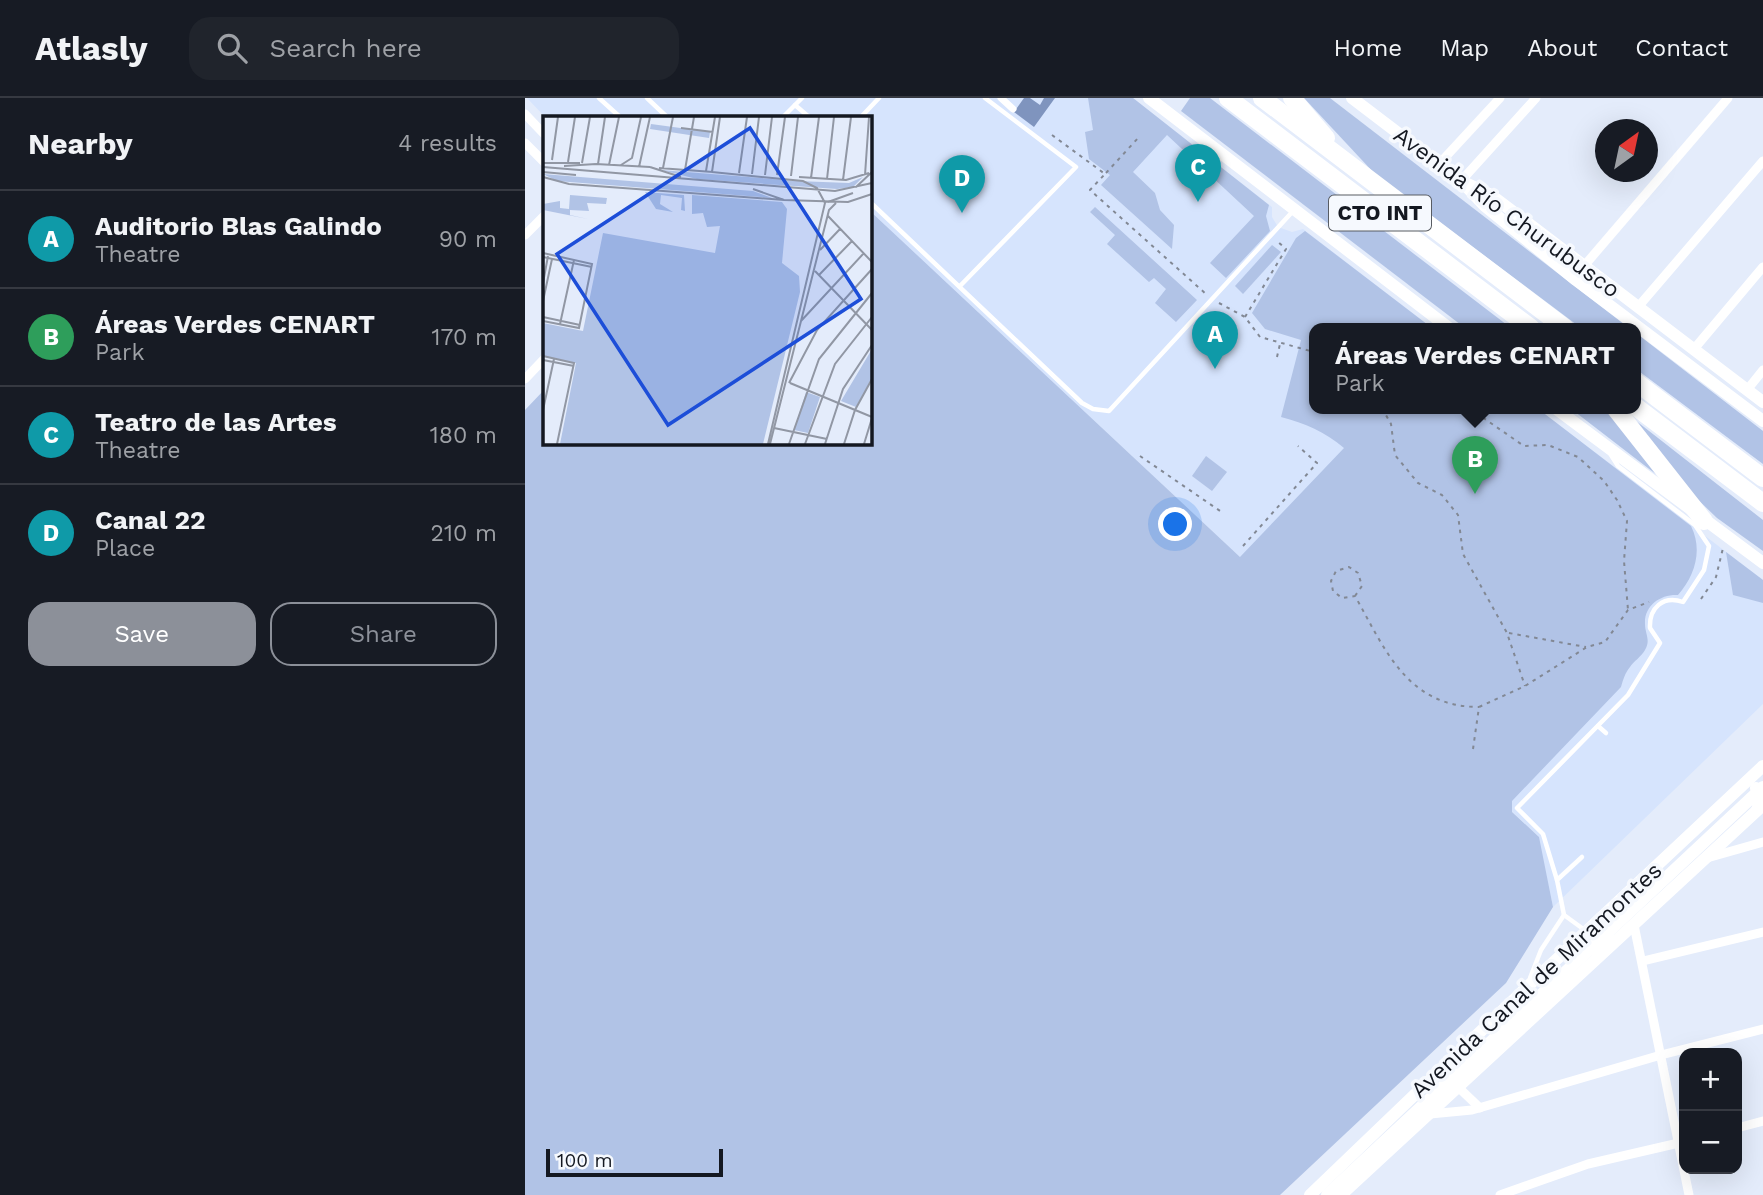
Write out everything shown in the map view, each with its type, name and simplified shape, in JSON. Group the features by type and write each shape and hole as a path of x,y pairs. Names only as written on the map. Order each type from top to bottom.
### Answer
{"highway":[{"name":"CTO INT","path":"1228,98 1524,323"},
{"name":"CTO INT","path":"1262,98 1558,323"},
{"path":"1292,98 1352,166"},
{"path":"1641,386 1763,478"},
{"path":"1641,411 1763,503"},
{"path":"1620,414 1704,521"}],"main road":[{"name":"CTO INT","path":"1149,98 1442,323"},
{"name":"Avenida Río Churubusco","path":"1352,98 1461,181 1491,195 1763,402"},
{"path":"1461,181 1485,206 1633,323"},
{"path":"1641,329 1763,421"},
{"path":"1563,414 1704,521 1763,562"},
{"path":"1763,768 1763,778"},
{"name":"Avenida Canal de Miramontes","path":"1310,1195 1526,988 1763,768"},
{"path":"1744,785 1752,786 1759,792 1760,808"},
{"name":"Avenida Canal de Miramontes","path":"1327,1195 1763,787"},
{"name":"Avenida Canal de Miramontes","path":"1341,1195 1760,808"},
{"path":"1575,964 1615,941"}],"street":[{"path":"1001,98 1013,109"},
{"path":"1439,164 1500,98"},
{"path":"1461,181 1536,98"},
{"path":"1584,266 1728,98"},
{"path":"525,114 543,133"},
{"path":"525,143 543,161"},
{"path":"1638,307 1763,161"},
{"path":"525,235 543,217"},
{"path":"1693,349 1763,267"},
{"path":"525,379 543,360"},
{"path":"1747,390 1763,370"},
{"path":"1704,859 1763,842"},
{"path":"1634,925 1679,1134"},
{"path":"1643,961 1763,932"},
{"path":"1428,1114 1480,1108 1661,1055 1763,1029"},
{"path":"1458,1087 1480,1108"},
{"path":"1742,1127 1763,1121"},
{"path":"1500,1195 1588,1164 1679,1143"},
{"path":"1686,1174 1689,1195"}],"lane":[{"path":"599,98 618,116"},
{"path":"646,98 666,116"},
{"path":"784,116 802,98"},
{"path":"862,116 879,98"},
{"path":"960,286 1076,167 985,98"},
{"path":"795,105 808,116"},
{"path":"871,203 1082,403 1101,412 1109,411 1295,210"},
{"path":"1587,932 1564,915 1543,834 1517,808 1628,695 1660,643 1651,633 1652,613 1661,603 1674,599 1683,602 1704,570 1709,547 1695,524 1618,466 1607,448"},
{"path":"1598,726 1606,733"},
{"path":"1557,880 1582,857"},
{"path":"1526,988 1541,950 1564,915"}],"path":[{"path":"1052,135 1105,174"},
{"path":"1139,137 1090,190 1211,300 1245,317 1260,337 1309,351"},
{"path":"1245,317 1286,249 1271,236"},
{"path":"1277,357 1280,343"},
{"path":"1385,414 1391,424 1395,455 1418,483 1442,495 1454,507 1458,515 1463,554 1507,633 1525,686"},
{"path":"1478,414 1524,446 1548,445 1578,457 1604,481 1627,521 1624,561 1628,610"},
{"path":"1243,546 1317,463 1298,446"},
{"path":"1140,456 1223,513"},
{"path":"1701,599 1716,576 1722,549 1727,544"},
{"path":"1349,567 1359,573 1362,586 1355,596 1342,598 1333,591 1331,581 1336,570 1349,567"},
{"path":"1355,596 1402,675 1416,687 1448,705 1479,707 1525,686 1587,647 1605,642 1628,610 1646,602 1661,603"},
{"path":"1507,633 1587,647"},
{"path":"1473,748 1479,707"}],"shaded area":[{"path":"527,98 1133,98 1272,207 1272,217 1278,227 1292,232 1303,229 1425,323 1309,323 1309,414 1545,414 1763,580 1763,704 1553,907 1538,836 871,212 871,116 544,116"},
{"path":"1024,98 1030,98 1040,105 1044,98 1055,98 1034,127 1014,112"},
{"path":"1088,98 1133,98 1269,205 1266,216 1270,231 1226,278 1210,263 1254,216 1167,135 1133,172 1155,193 1160,210 1174,225 1172,249 1101,185 1110,175 1089,159 1085,132 1093,130"},
{"path":"1190,98 1210,98 1504,323 1458,323 1181,111"},
{"path":"1304,98 1330,98 1622,323 1574,323 1374,173"},
{"path":"1095,207 1197,300 1176,322 1155,303 1166,289 1154,278 1149,282 1107,244 1115,235 1090,212"},
{"path":"871,212 1240,557 1344,448 1314,429 1281,417 1301,340 1265,329 1252,313 1296,238 1305,231 1425,323 1309,323 1309,414 1545,414 1691,526 1697,553 1689,580 1678,595 1660,599 1647,611 1647,646 1628,669 1621,687 1512,801 1512,812 1539,837 1553,907 1506,983 1280,1195 525,1195 525,410 543,391 543,444 871,444"},
{"path":"1272,245 1281,252 1243,294 1235,286"},
{"path":"1641,337 1763,431 1763,464 1641,373"},
{"path":"1578,414 1611,414 1657,475"},
{"path":"1627,414 1763,520 1763,551 1717,518 1690,492"},
{"path":"1206,456 1227,472 1212,491 1192,476"},
{"path":"1726,552 1763,580 1763,603 1733,595"}],"place":[{"name":"Teatro de las Artes","path":"1198,202"},
{"name":"Canal 22","path":"962,213"},
{"name":"Auditorio Blas Galindo","path":"1215,369"},
{"name":"Áreas Verdes CENART","path":"1475,494"}]}
